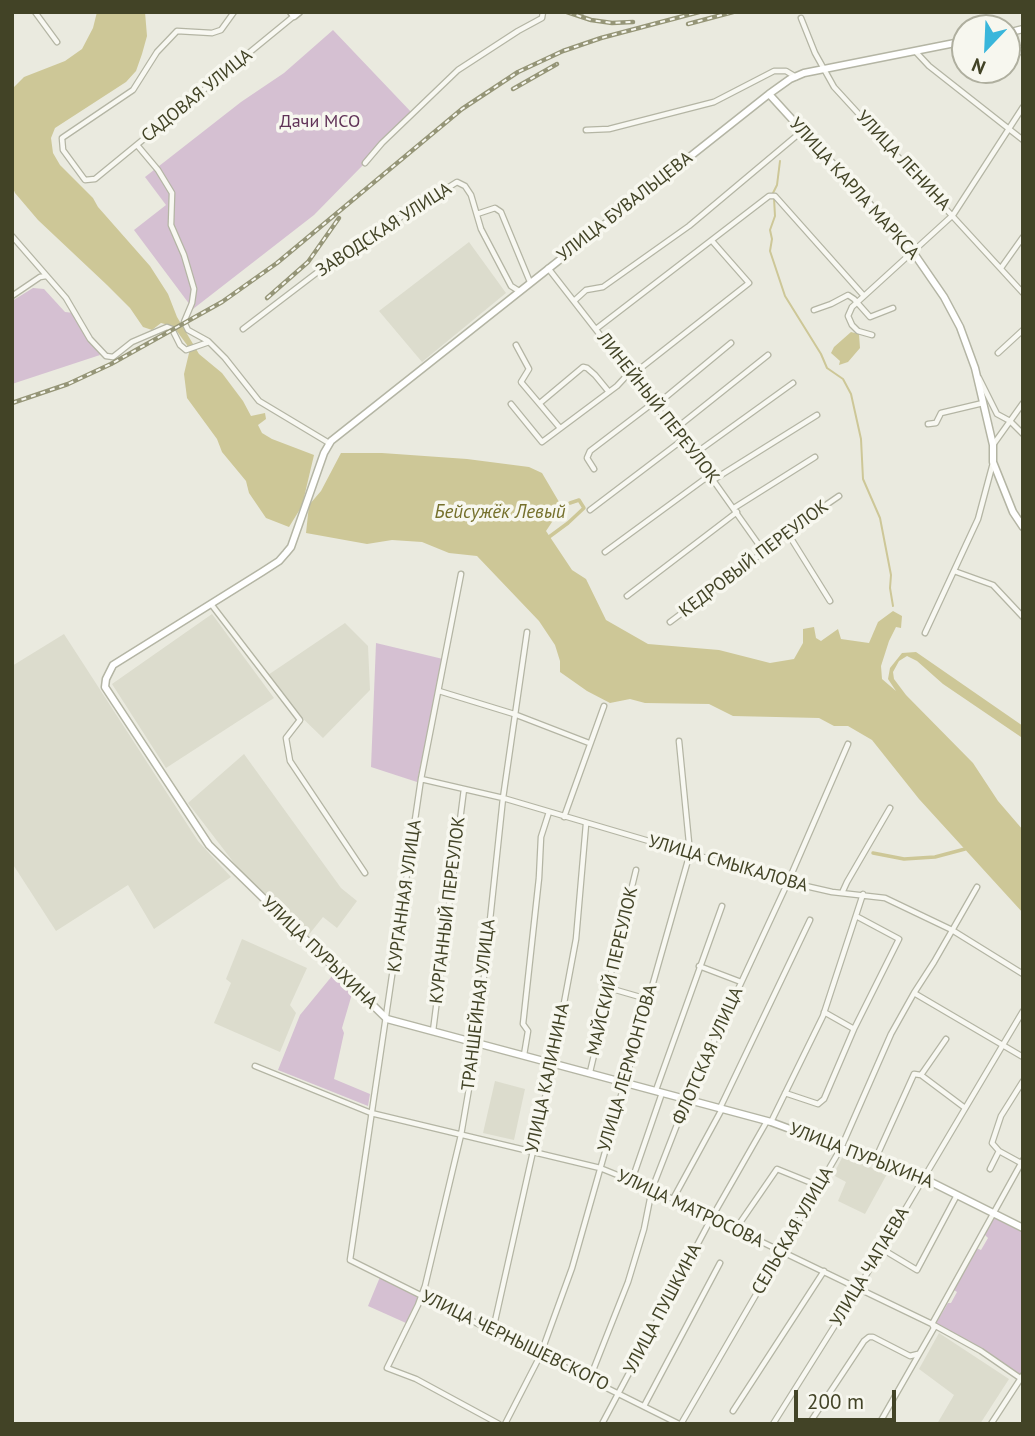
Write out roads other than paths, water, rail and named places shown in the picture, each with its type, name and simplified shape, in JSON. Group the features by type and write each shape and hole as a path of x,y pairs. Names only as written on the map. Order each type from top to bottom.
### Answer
{"street":[{"path":"35,12 57,42"},
{"name":"САДОВАЯ УЛИЦА","path":"234,12 221,30 212,33 177,31 157,52 134,90 62,138 63,150 85,180 95,179 295,14"},
{"path":"365,163 382,143 458,70 543,15"},
{"name":"УЛИЦА ЛЕНИНА","path":"801,18 823,69 835,87 1023,293"},
{"name":"УЛИЦА БУВАЛЬЦЕВА","path":"324,453 330,444 530,282 769,94 796,77 823,69 951,44"},
{"path":"915,50 929,66 1023,140"},
{"path":"586,130 609,129 723,99 774,71 786,71 796,77"},
{"name":"УЛИЦА КАРЛА МАРКСА","path":"769,94 913,252 944,297 960,327 975,368 993,445 993,462 1013,512 1023,527"},
{"path":"872,335 858,331 849,320 848,313 953,215 1023,107"},
{"path":"574,301 586,290 603,287 689,226 801,132"},
{"path":"137,145 158,170 172,193 171,225 194,289 184,322 188,330 209,342 234,367 259,401 330,444"},
{"name":"ЗАВОДСКАЯ УЛИЦА","path":"243,328 340,254 457,182 465,186 471,195 481,229 511,286 519,291"},
{"path":"596,329 713,242 769,196 775,196 864,296"},
{"path":"477,214 495,208 500,212 530,282"},
{"path":"12,236 72,306 90,339 110,357 132,342 167,327 172,329 180,345 186,350 209,342"},
{"path":"1001,268 1023,237"},
{"path":"511,404 542,442 749,283 713,242"},
{"name":"ЛИНЕЙНЫЙ ПЕРЕУЛОК","path":"548,268 712,478 763,550"},
{"path":"12,296 40,277 46,276"},
{"path":"814,310 848,295 870,317 893,308"},
{"path":"998,353 1023,330"},
{"path":"594,469 587,458 590,452 731,343"},
{"path":"516,345 529,369 521,382 560,428"},
{"path":"674,430 768,355"},
{"path":"540,402 583,367 609,392"},
{"path":"975,368 993,409 1023,434"},
{"path":"694,455 793,383"},
{"path":"928,424 936,423 941,413 983,403"},
{"path":"993,445 1023,403"},
{"path":"605,552 712,478 817,415"},
{"path":"590,510 681,441"},
{"name":"УЛИЦА ПУРЫХИНА","path":"324,453 291,547 279,561 113,666 106,679 105,687 209,845 387,1018 769,1122 923,1178 1023,1228"},
{"path":"627,596 735,510 815,457"},
{"path":"925,633 978,519 993,462"},
{"name":"КЕДРОВЫЙ ПЕРЕУЛОК","path":"670,622 787,532 839,496"},
{"path":"787,532 830,601"},
{"path":"954,571 993,585 1023,617"},
{"name":"КУРГАННАЯ УЛИЦА","path":"350,1260 421,779 461,574"},
{"path":"211,604 300,720 286,738 290,761 365,873"},
{"name":"ТРАНШЕЙНАЯ УЛИЦА","path":"499,1424 416,1379 387,1368 421,1295 461,1135 477,1042 503,798 527,632"},
{"path":"439,691 589,743"},
{"path":"564,817 604,706"},
{"name":"УЛИЦА ЛЕРМОНТОВА","path":"505,1424 540,1356 572,1268 690,853 679,741"},
{"name":"ФЛОТСКАЯ УЛИЦА","path":"590,1378 628,1282 644,1229 652,1189 687,1099 788,882 848,744"},
{"name":"УЛИЦА СМЫКАЛОВА","path":"421,779 503,798 788,882 842,893 886,898 952,930 1023,974"},
{"name":"КУРГАННЫЙ ПЕРЕУЛОК","path":"433,1031 464,789"},
{"path":"842,893 890,808"},
{"path":"524,1055 528,1031 523,1024 541,836 548,812"},
{"name":"УЛИЦА КАЛИНИНА","path":"492,1330 553,1062 576,939 586,824"},
{"name":"МАЙСКИЙ ПЕРЕУЛОК","path":"590,1072 595,1039 636,870"},
{"name":"СЕЛЬСКАЯ УЛИЦА","path":"680,1424 841,1148 891,1034 977,887"},
{"name":"УЛИЦА ПУШКИНА","path":"602,1424 712,1219 785,1093 824,1012 863,894"},
{"path":"632,1181 699,966 722,906"},
{"path":"785,1093 813,1103 821,1103 898,939 856,916"},
{"path":"673,1199 721,1109 810,920"},
{"path":"699,966 741,982"},
{"path":"609,988 647,999"},
{"path":"914,992 1023,1057"},
{"name":"УЛИЦА ЧАПАЕВА","path":"773,1424 859,1287 1023,1011"},
{"path":"824,1012 855,1029"},
{"path":"921,1075 946,1039"},
{"name":"УЛИЦА МАТРОСОВА","path":"256,1066 371,1114 600,1168 652,1189 932,1324 1022,1378"},
{"path":"875,1160 914,1074 921,1075 965,1108"},
{"path":"879,1424 934,1328 932,1324 1022,1162 999,1151 992,1143 1001,1116 1023,1081"},
{"path":"990,1169 999,1151"},
{"path":"735,1230 777,1169 819,1186"},
{"path":"882,1248 916,1270 957,1195"},
{"name":"УЛИЦА ЧЕРНЫШЕВСКОГО","path":"350,1260 680,1424"},
{"path":"644,1406 720,1263"},
{"path":"733,1411 824,1271"},
{"path":"809,1424 869,1337 910,1356 919,1354"},
{"path":"991,1424 1022,1378"}],"water":[{"path":"97,12 145,12 147,36 142,54 136,71 126,82 55,128 51,138 53,153 60,165 93,198 150,266 168,294 177,317 199,354 222,373 251,416 265,413 266,419 258,425 262,433 314,455 302,506 289,527 266,518 249,493 246,481 222,452 217,439 187,398 184,374 189,353 187,345 173,326 161,323 152,330 143,327 130,308 38,220 12,186 12,89 24,77 65,61 82,49 93,28"},
{"path":"851,332 859,334 860,348 848,362 839,365 840,361 831,353"},
{"name":"Бейсужёк Левый","path":"341,453 467,459 529,467 542,473 562,507 546,531 572,570 586,579 606,620 648,644 719,650 770,663 794,659 803,643 803,629 814,627 816,638 821,641 838,629 841,639 869,643 878,622 893,611 902,616 901,628 896,627 881,666 882,679 896,691 888,679 890,668 902,653 916,652 1023,726 1021,737 907,656 899,661 893,672 894,679 906,695 973,763 998,801 1023,830 1023,913 919,799 872,740 848,726 834,726 819,718 733,716 709,704 645,703 630,699 610,703 560,672 555,645 539,621 477,556 449,553 422,542 392,540 367,544 306,533 309,505 321,491"}],"waterway":[{"path":"773,193 777,185 780,161"},
{"path":"774,198 775,216 770,230 770,251 785,296 827,368 843,379 851,394 861,439 863,479 880,518 891,575 893,606"},
{"path":"549,537 584,508 579,500 570,503"},
{"path":"873,853 904,859 935,857 965,849"}],"railway":[{"path":"567,12 591,20 633,22"},
{"path":"12,403 68,384 111,364 222,302 277,263 462,109 518,72 563,51 601,38 699,12"},
{"path":"688,24 733,12"},
{"path":"513,89 557,64"},
{"path":"267,298 308,262 339,218"}],"park label":[{"name":"Дачи МСО","path":"320,122"}]}
